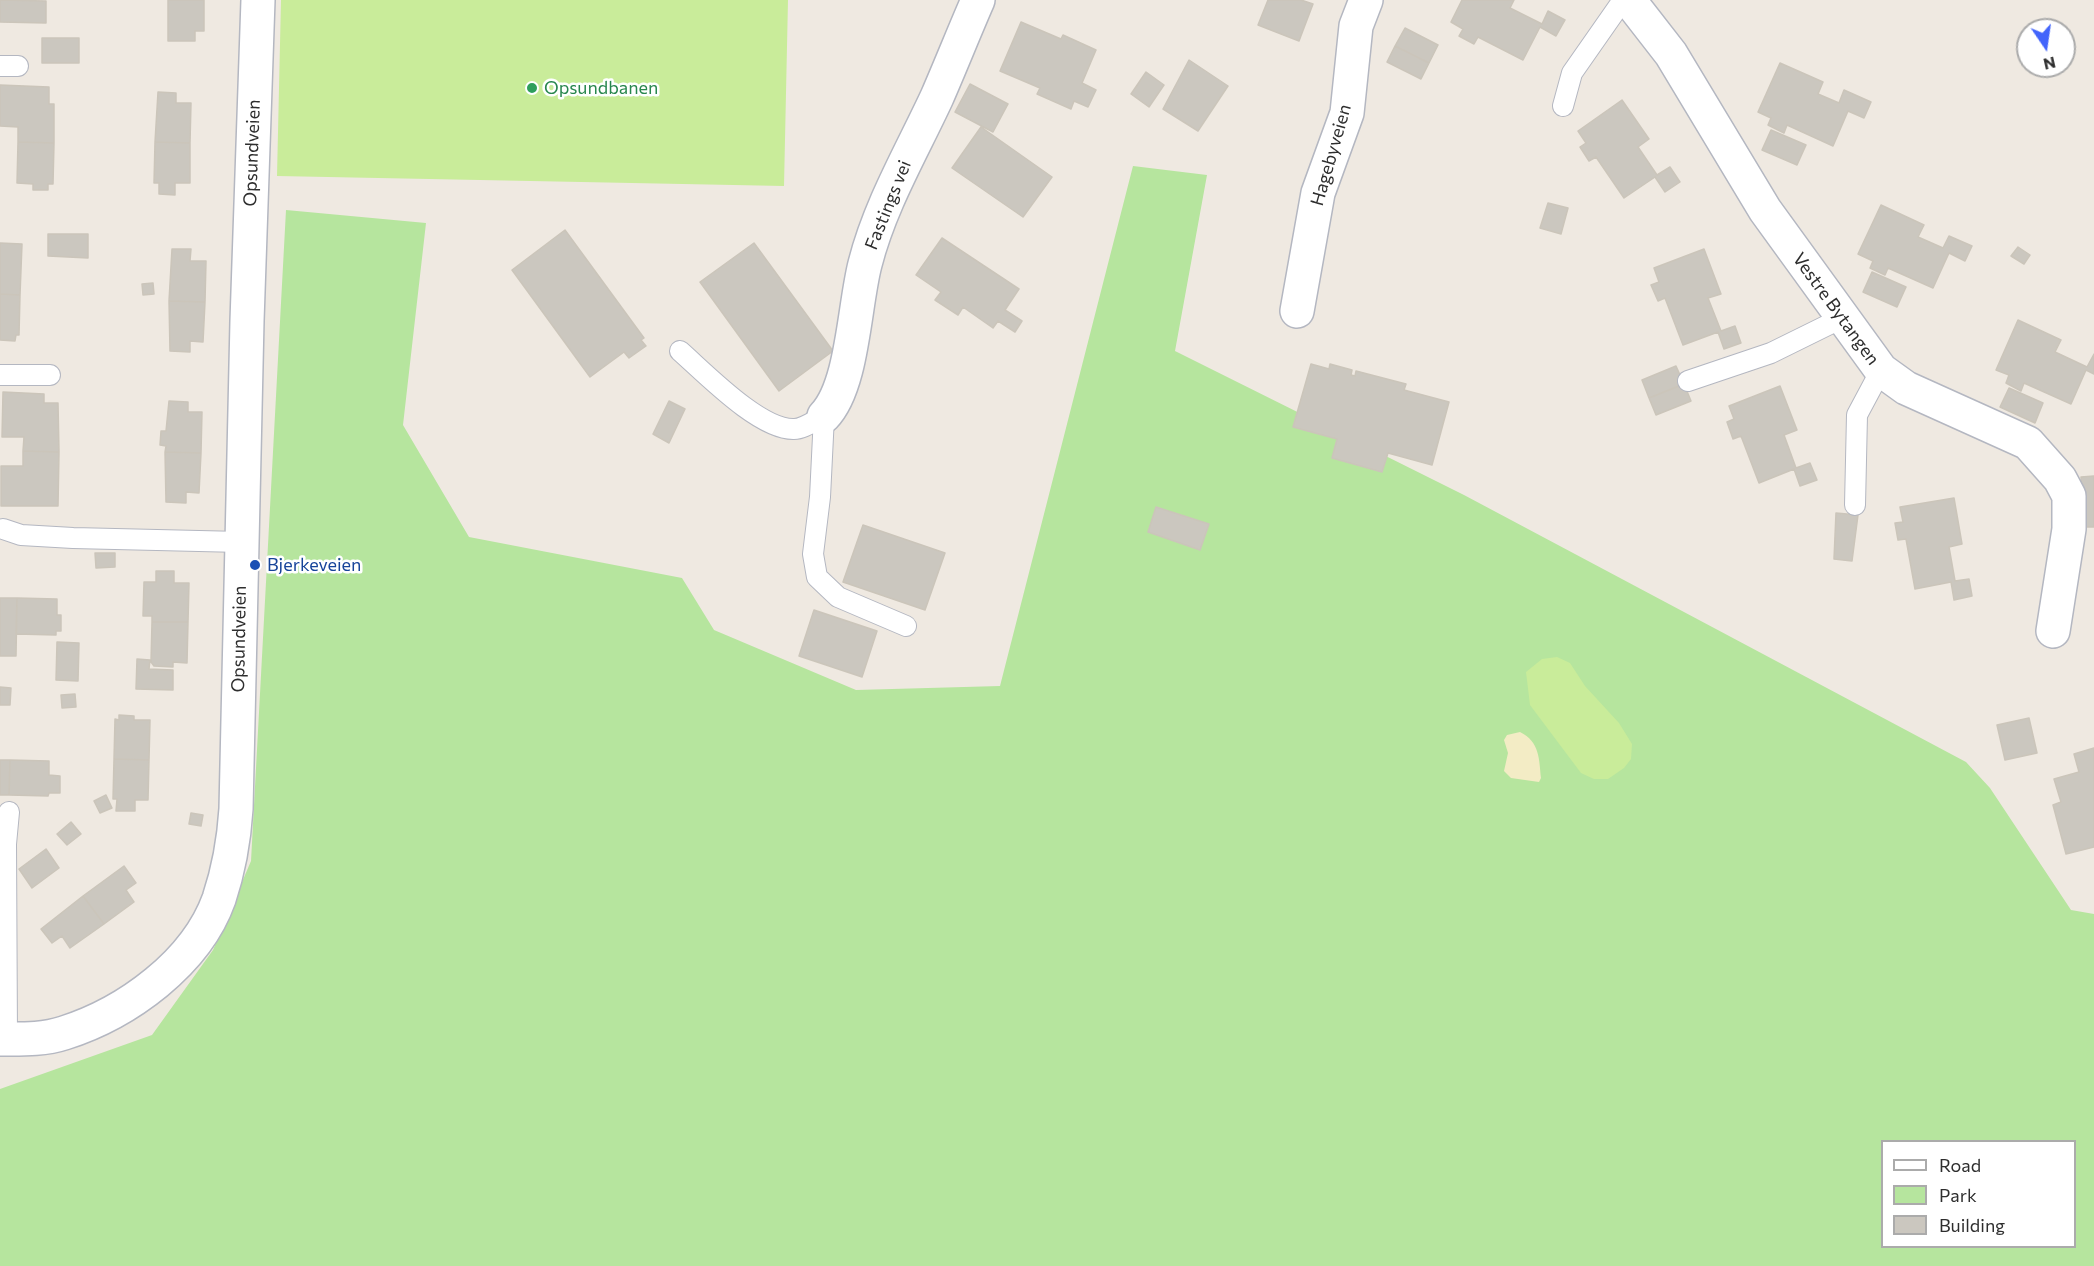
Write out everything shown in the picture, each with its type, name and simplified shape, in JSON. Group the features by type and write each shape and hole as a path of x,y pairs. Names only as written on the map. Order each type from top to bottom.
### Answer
{"street":[{"name":"Opsundveien","path":"3,1039 33,1039 63,1034 125,1004 150,987 193,944 219,900 234,843 258,0"},
{"name":"Fastings vei","path":"824,416 835,405 843,384 861,279 872,235 937,97 978,0"},
{"name":"Hagebyveien","path":"1297,311 1318,193 1347,113 1356,26 1366,0"},
{"name":"Vestre Bytangen","path":"1629,0 1671,54 1766,210 1881,370 1906,388 2028,443 2060,479 2068,496 2069,528 2053,631"}],"lane":[{"path":"1563,106 1572,73 1623,0"},
{"path":"1688,381 1771,353 1842,318"},
{"path":"680,351 731,395 766,420 784,429 798,429 824,416 820,497 813,554 817,577 838,597 906,626"},
{"path":"1855,505 1857,415 1881,370"},
{"path":"0,375 50,375"},
{"path":"3,529 21,535 73,538 241,542"},
{"name":"Opsundveien","path":"3,1039 6,844 9,812"}],"green space":[{"name":"Opsundbanen","path":"281,0 788,0 784,186 277,176"},
{"path":"1133,166 1207,175 1175,351 1464,495 1966,762 1990,788 2071,910 2094,914 2094,1266 0,1266 0,1089 152,1035 213,950 251,861 286,210 426,223 403,425 469,537 682,578 714,630 856,690 1000,686"},
{"path":"1557,657 1570,663 1585,686 1619,723 1632,744 1631,759 1624,768 1608,779 1594,779 1581,773 1530,705 1526,672 1542,659"}],"sand":[{"path":"1520,732 1527,736 1535,746 1540,764 1539,782 1511,778 1504,771 1508,753 1504,740 1507,735"}],"building":[{"path":"0,0 46,1 46,23 0,22"},
{"path":"168,0 204,0 204,31 195,31 195,41 168,41"},
{"path":"1268,0 1301,0 1313,4 1299,41 1258,25"},
{"path":"1462,0 1514,0 1510,8 1542,24 1548,11 1565,20 1556,36 1540,27 1523,60 1478,37 1474,44 1459,36 1463,29 1451,22"},
{"path":"1021,22 1061,39 1063,35 1096,50 1082,83 1096,90 1088,107 1074,101 1071,109 1037,94 1040,88 1000,71"},
{"path":"1405,28 1438,45 1429,63 1395,46"},
{"path":"42,38 79,38 79,63 42,63"},
{"path":"1395,46 1429,63 1421,79 1387,62"},
{"path":"1189,60 1228,86 1198,131 1163,109"},
{"path":"1780,63 1823,82 1818,94 1839,103 1844,90 1871,102 1864,118 1848,111 1833,146 1787,125 1784,133 1768,125 1771,118 1758,112"},
{"path":"1146,72 1164,85 1149,107 1131,94"},
{"path":"970,84 1008,104 993,132 955,112"},
{"path":"0,85 49,87 49,104 54,104 54,143 18,142 18,127 0,126"},
{"path":"158,92 176,93 176,103 191,103 190,143 155,142"},
{"path":"1622,100 1649,139 1638,147 1657,175 1670,167 1680,182 1665,192 1655,177 1624,198 1596,157 1589,161 1580,147 1586,143 1578,131"},
{"path":"981,127 1052,177 1023,217 952,168"},
{"path":"1771,130 1806,145 1797,165 1762,150"},
{"path":"18,142 54,143 53,184 48,184 48,190 33,190 33,184 17,183"},
{"path":"155,142 190,143 190,183 175,183 175,195 159,194 159,183 154,183"},
{"path":"1548,203 1568,208 1561,234 1540,228"},
{"path":"1881,205 1924,225 1918,237 1943,248 1949,236 1972,246 1965,261 1949,253 1933,288 1888,268 1885,275 1870,268 1873,261 1858,254"},
{"path":"565,230 644,338 641,340 646,346 629,358 624,352 590,377 512,270"},
{"path":"48,234 88,234 88,258 48,256"},
{"path":"942,238 1019,289 1005,310 1022,321 1015,332 998,321 993,328 963,307 958,315 935,300 941,292 916,275"},
{"path":"0,243 22,244 20,295 0,294"},
{"path":"754,243 833,351 779,391 700,282"},
{"path":"2018,247 2030,255 2024,264 2011,256"},
{"path":"172,249 191,249 190,261 206,261 205,302 169,301"},
{"path":"1704,249 1721,294 1708,298 1721,331 1735,326 1741,343 1724,349 1718,332 1683,345 1665,298 1658,301 1651,285 1659,282 1654,268"},
{"path":"1872,272 1906,287 1897,307 1863,292"},
{"path":"153,283 154,294 143,295 142,284"},
{"path":"0,294 20,295 19,335 16,335 15,341 0,340"},
{"path":"169,301 205,302 203,342 190,341 190,352 170,351"},
{"path":"2018,320 2061,340 2055,352 2087,367 2094,354 2094,374 2086,370 2071,404 2024,383 2021,391 2006,383 2009,375 1996,370"},
{"path":"1311,364 1329,369 1330,364 1352,370 1351,375 1355,376 1356,371 1406,384 1404,390 1449,402 1432,465 1388,453 1382,472 1332,458 1337,439 1293,427"},
{"path":"1676,366 1684,384 1649,398 1642,380"},
{"path":"1684,384 1691,401 1656,415 1649,398"},
{"path":"1780,386 1797,430 1784,435 1796,468 1810,463 1817,480 1800,486 1794,469 1759,483 1741,436 1733,439 1727,422 1734,419 1729,406"},
{"path":"2009,388 2043,403 2035,423 2000,407"},
{"path":"3,392 44,394 44,403 58,403 59,452 23,451 24,437 2,437"},
{"path":"169,401 188,402 188,412 202,412 201,453 165,452 166,446 160,445 161,431 166,431"},
{"path":"669,401 685,409 669,443 653,434"},
{"path":"23,451 59,452 58,506 1,506 1,466 23,466"},
{"path":"165,452 201,453 199,493 186,492 186,503 166,502"},
{"path":"2094,476 2094,527 2085,527 2081,477"},
{"path":"1954,498 1962,544 1949,547 1955,581 1969,579 1972,596 1954,600 1951,582 1915,589 1906,539 1898,540 1895,523 1903,522 1900,507"},
{"path":"1156,507 1209,524 1200,550 1148,532"},
{"path":"1836,513 1858,515 1852,561 1834,559"},
{"path":"863,525 945,553 925,610 843,582"},
{"path":"95,553 115,553 115,567 96,568"},
{"path":"156,571 174,571 174,583 189,583 188,622 152,622 152,616 143,616 144,582 156,582"},
{"path":"0,598 17,598 16,656 0,656"},
{"path":"17,598 57,599 57,615 61,615 61,631 56,631 56,635 16,634"},
{"path":"814,610 877,631 862,677 799,656"},
{"path":"152,622 188,622 187,663 173,662 173,667 154,666 151,662"},
{"path":"57,642 79,643 78,681 56,680"},
{"path":"137,659 150,660 149,669 173,670 173,690 136,689"},
{"path":"0,687 11,688 10,705 0,705"},
{"path":"75,694 76,707 62,708 61,695"},
{"path":"119,715 134,716 134,720 150,720 149,760 114,759 115,719 119,720"},
{"path":"2029,718 2037,753 2005,760 1997,725"},
{"path":"2094,748 2094,847 2066,854 2053,805 2061,802 2054,779 2079,772 2074,754"},
{"path":"114,759 149,760 148,800 135,800 135,811 116,811 117,799 113,799"},
{"path":"0,760 10,760 9,795 0,795"},
{"path":"10,760 49,761 49,775 60,776 60,793 49,793 48,796 9,795"},
{"path":"106,795 112,808 100,813 94,801"},
{"path":"191,813 203,815 201,826 189,824"},
{"path":"71,822 81,834 67,845 57,834"},
{"path":"46,849 59,868 32,888 19,869"},
{"path":"124,866 136,883 126,890 134,902 104,924 83,896"},
{"path":"83,896 104,924 70,948 62,936 52,943 41,929"}],"place":[{"name":"Opsundbanen","path":"532,88"},
{"name":"Bjerkeveien","path":"255,565"}]}
